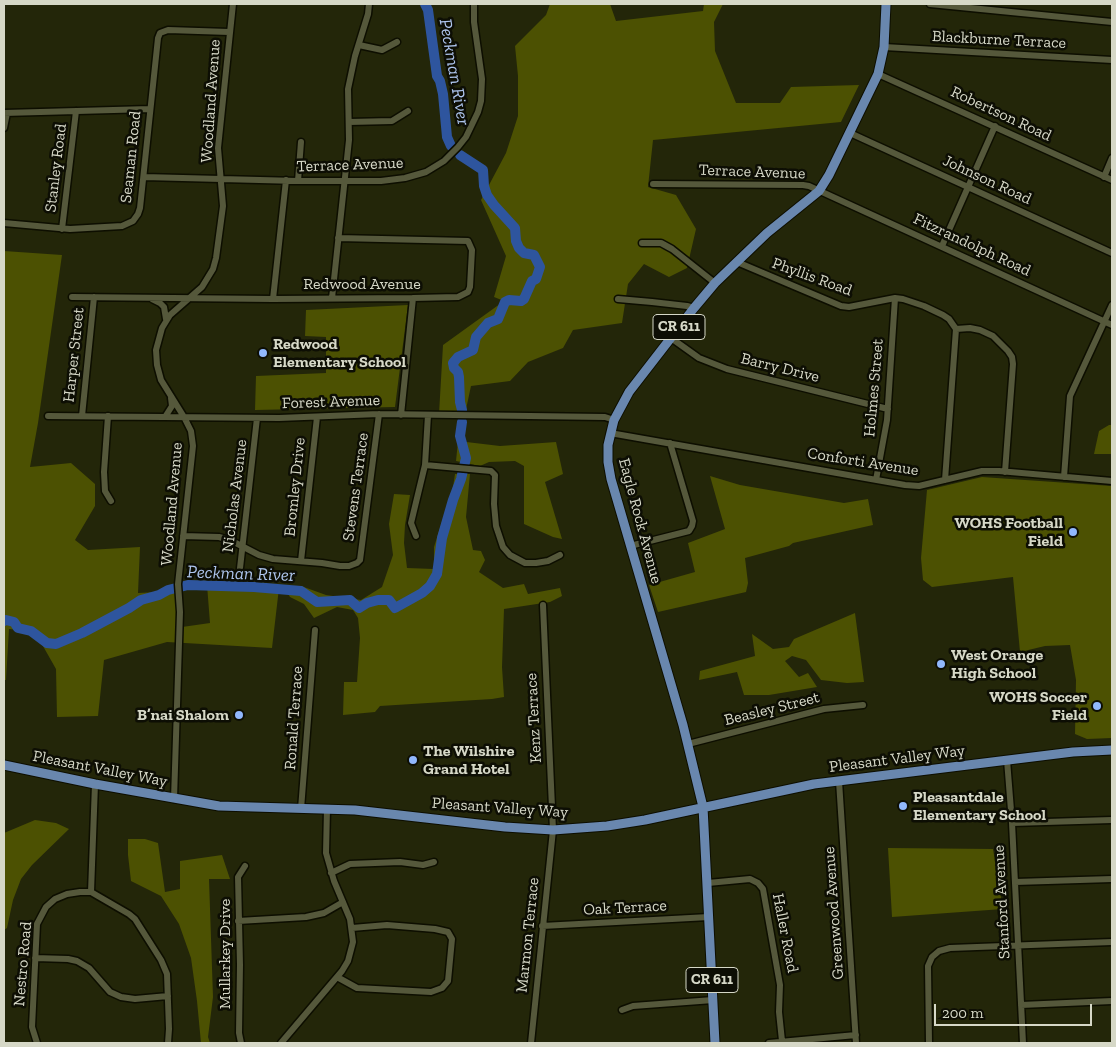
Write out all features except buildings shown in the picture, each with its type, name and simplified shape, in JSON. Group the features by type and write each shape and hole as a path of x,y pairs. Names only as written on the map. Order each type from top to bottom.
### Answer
{"main road":[{"name":"Eagle Rock Avenue","path":"715,1043 703,807 688,744 609,471 610,433 614,420 629,392 715,283 767,233 819,191 850,133 878,74 884,47 886,4"},
{"name":"Pleasant Valley Way","path":"4,765 174,799 233,807 355,810 553,830 607,826 645,820 788,789 839,781 1073,752 1112,750"}],"street":[{"name":"Woodland Avenue","path":"174,799 180,612 178,586 193,446 191,431 161,380 157,365 158,342 166,321 176,308 202,288 213,269 223,206 218,148 233,4"},
{"path":"332,298 345,180 349,122 348,89 369,4"},
{"name":"Terrace Avenue","path":"144,177 298,181 392,180 416,176 426,172 444,161 466,138 475,122 481,101 482,90 474,22 474,4"},
{"path":"930,4 1112,22"},
{"name":"Seaman Road","path":"4,223 62,229 129,224 136,218 140,208 160,33 168,30 229,32"},
{"path":"359,45 382,50 398,42"},
{"name":"Blackburne Terrace","path":"884,47 1112,60"},
{"name":"Robertson Road","path":"878,74 1112,180"},
{"path":"4,128 6,113 150,108"},
{"name":"Stanley Road","path":"62,229 76,111"},
{"path":"349,122 392,120 408,111"},
{"path":"942,246 995,126"},
{"name":"Johnson Road","path":"850,133 1112,253"},
{"path":"298,181 301,142"},
{"path":"1104,177 1112,158"},
{"path":"273,299 286,180"},
{"name":"Terrace Avenue","path":"653,184 803,184 819,191"},
{"name":"Fitzrandolph Road","path":"819,191 1112,325"},
{"name":"Redwood Avenue","path":"72,297 273,299 458,297 468,292 470,287 472,250 468,241 338,238"},
{"path":"642,243 661,243 672,249 715,283"},
{"name":"Phyllis Road","path":"737,262 849,308 895,298 903,299 943,315 949,319 956,329"},
{"name":"Harper Street","path":"82,416 94,297"},
{"path":"148,298 160,303 164,307 166,321"},
{"path":"401,415 413,298"},
{"name":"Holmes Street","path":"876,480 888,409 895,298"},
{"path":"618,299 694,308"},
{"path":"1064,477 1070,396 1112,305"},
{"path":"945,480 956,329 963,327 980,330 993,336 1012,357 1004,472"},
{"name":"Barry Drive","path":"671,338 699,358 727,369 888,409"},
{"path":"165,417 172,406 171,397"},
{"name":"Forest Avenue","path":"48,416 257,418 379,414 605,417 614,420"},
{"name":"Stevens Terrace","path":"183,536 219,537 272,559 349,566 360,560 379,414"},
{"path":"416,536 411,523 425,465 428,415"},
{"path":"108,416 104,472 106,491 112,501"},
{"name":"Bromley Drive","path":"301,561 317,417"},
{"name":"Nicholas Avenue","path":"239,577 257,418"},
{"name":"Conforti Avenue","path":"610,433 918,486 982,471 1112,481"},
{"path":"630,546 689,531 692,526 693,521 670,443"},
{"path":"425,465 488,470 495,476 494,504 496,526 503,547 510,555 525,563 548,561 560,555"},
{"name":"Kenz Terrace","path":"543,605 553,830"},
{"name":"Ronald Terrace","path":"301,809 315,630"},
{"name":"Beasley Street","path":"688,744 824,709 863,705"},
{"name":"Stanford Avenue","path":"1006,760 1012,823 1023,1043"},
{"name":"Greenwood Avenue","path":"839,781 856,1043"},
{"path":"95,784 91,892 129,914 162,960 167,974 170,1030 168,1043"},
{"path":"281,1043 342,971 351,952 353,942 352,928 331,873 326,853 327,809"},
{"path":"1012,823 1112,820"},
{"name":"Marmon Terrace","path":"531,1043 553,830"},
{"path":"331,873 350,864 400,862 423,865 434,862"},
{"name":"Mullarkey Drive","path":"241,1043 238,1033 240,965 238,876 244,866"},
{"name":"Haller Road","path":"708,883 750,879 758,883 764,890 780,985 779,1012 782,1041"},
{"path":"1015,882 1112,879"},
{"name":"Nestro Road","path":"37,1043 32,1027 38,924 46,907 55,899 67,894 91,892"},
{"path":"238,921 306,917 324,913 343,902"},
{"name":"Oak Terrace","path":"542,926 709,917"},
{"path":"337,977 357,988 431,992 442,988 448,981 452,939 448,932 387,925 352,928"},
{"path":"928,1043 928,966 932,957 939,951 950,948 1112,942"},
{"path":"36,958 77,961 89,968 110,992 121,997 135,999 168,996"},
{"path":"622,1010 633,1006 713,1000"},
{"path":"1021,1005 1112,1001"},
{"path":"769,1043 856,1035"}],"shaded area":[{"path":"550,4 610,4 616,21 703,11 704,4 723,4 714,22 715,51 736,103 780,103 791,87 859,85 841,122 653,140 648,187 676,195 696,229 687,268 669,277 644,264 628,284 622,323 573,330 563,348 528,362 510,381 471,386 465,414 439,414 443,345 504,301 494,297 506,256 481,200 506,153 518,116 518,76 515,46 546,15"},
{"path":"4,251 62,255 30,467 71,463 95,484 95,506 75,540 88,550 140,547 138,593 179,591 182,627 210,623 207,585 279,588 272,648 167,642 104,660 98,716 57,717 56,669 35,632 9,629 6,680 4,680"},
{"path":"408,305 395,407 255,410 256,376 326,373 326,337 305,336 306,310"},
{"path":"1112,425 1112,454 1094,454 1099,431"},
{"path":"458,441 500,446 556,442 563,474 545,482 562,539 524,524 524,466 515,461 489,462 480,466 456,461"},
{"path":"455,474 470,474 466,517 473,550 481,551 485,560 479,572 503,588 524,584 528,594 560,588 562,596 550,602 504,609 502,667 504,697 380,706 375,712 343,715 344,682 357,682 360,638 358,618 353,610 337,607 314,618 304,604 290,597 283,586 301,586 326,595 361,600 382,587 393,555 389,524 394,494 410,495 404,543 407,568 434,569 434,547 453,487"},
{"path":"710,476 740,485 844,503 868,499 873,525 793,543 789,546 745,558 748,583 746,592 658,612 649,585 695,572 688,543 725,529"},
{"path":"982,477 1112,486 1112,738 1087,739 1075,734 1076,680 1070,645 1045,646 1020,652 1013,577 932,587 923,580 921,558 927,490"},
{"path":"855,613 864,682 847,683 821,680 806,660 792,656 785,661 799,677 808,673 817,687 769,695 744,695 737,672 699,680 700,671 755,656 752,634 773,649 789,647 794,639"},
{"path":"35,820 56,823 69,829 32,865 21,879 13,900 7,928 4,930 4,833"},
{"path":"128,839 145,839 158,843 165,892 180,889 180,861 222,855 230,879 209,879 213,997 208,1037 210,1043 201,1043 191,958 179,924 161,896 131,881"},
{"path":"888,848 993,849 1003,909 892,917"}],"waterway":[{"name":"Peckman River","path":"425,4 428,10 437,76 443,94 447,137 451,146"},
{"name":"Peckman River","path":"460,155 483,170 484,186 487,195 515,228 516,241 519,248 524,253 534,255 540,267 536,279 532,281 524,299 521,301 509,300 505,302 498,319 488,323 476,337 473,350 458,357 453,363 459,377 462,410"},
{"name":"Peckman River","path":"4,621 14,622 18,628 31,631 47,643 56,644 82,633 141,600 188,585 254,587 301,591 317,602 350,600 359,608 367,603 378,600 389,600 395,608 422,593 430,586 437,574 442,538 466,458 460,436 462,422"}],"place":[{"name":"Redwood Elementary School","path":"263,353"},
{"name":"WOHS Football Field","path":"1073,532"},
{"name":"West Orange High School","path":"941,664"},
{"name":"WOHS Soccer Field","path":"1097,706"},
{"name":"B’nai Shalom","path":"239,715"},
{"name":"The Wilshire Grand Hotel","path":"413,760"},
{"name":"Pleasantdale Elementary School","path":"903,806"}]}
